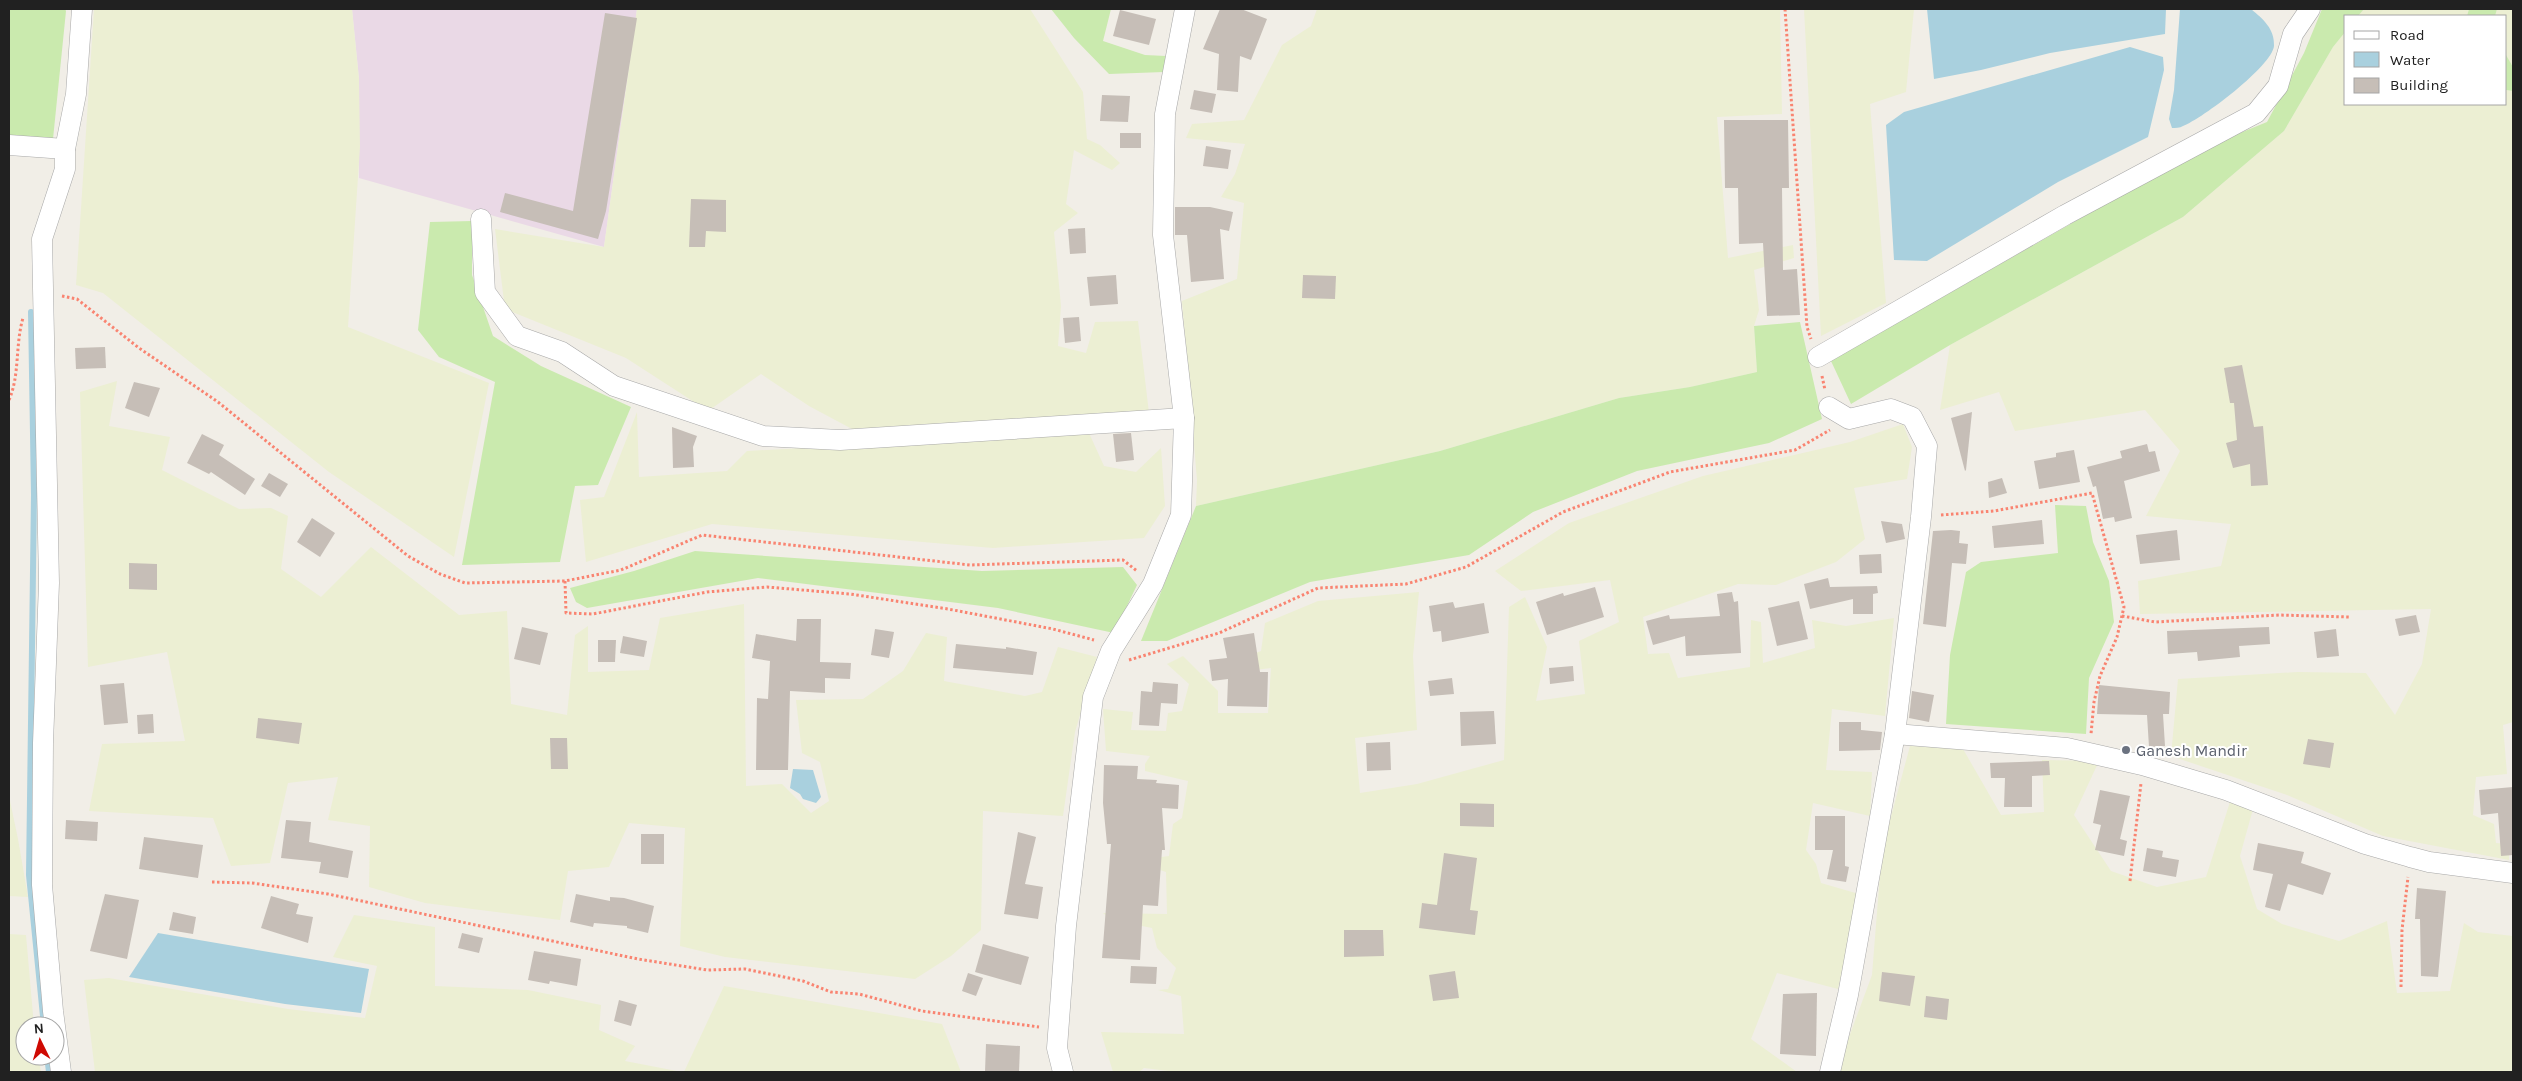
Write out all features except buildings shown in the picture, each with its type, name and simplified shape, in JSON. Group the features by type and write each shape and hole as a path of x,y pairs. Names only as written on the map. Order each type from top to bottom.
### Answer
{"street":[{"path":"61,1072 53,1011 42,884 43,743 50,583 42,239 66,169 65,149 76,94 82,9"},
{"path":"1062,1072 1057,1048 1066,926 1093,697 1113,648 1153,584 1181,515 1184,418 1163,235 1165,114 1184,9"},
{"path":"1818,357 2065,216 2256,113 2278,86 2293,34 2310,9"},
{"path":"9,145 65,149"},
{"path":"481,219 485,292 517,336 562,352 614,386 763,436 840,440 1184,418"},
{"path":"1829,407 1849,419 1891,409 1912,417 1927,446 1921,517 1895,734 1848,995 1830,1072"},
{"path":"1895,734 2067,748 2090,753 2142,765 2226,790 2365,844 2410,857 2429,862 2513,873"}],"path":[{"path":"566,581 566,613 593,614 707,592 767,587 850,594 948,609 1054,629 1113,648 1130,661 1219,633 1318,588 1406,584 1466,567 1563,512 1670,472 1795,450 1831,429 1829,407 1818,357 1807,327 1785,9"},
{"path":"9,400 14,389 16,346 22,319 31,305 42,298 77,299 139,348 218,402 408,556 440,574 464,583 566,581 621,570 702,535 970,565 1123,560 1153,584"},
{"path":"1921,517 1994,511 2092,493 2124,608 2117,637 2100,676 2094,702 2090,753"},
{"path":"2122,616 2155,622 2279,615 2348,617"},
{"path":"2130,880 2142,765"},
{"path":"2401,987 2402,930 2410,857"},
{"path":"212,882 252,883 328,894 638,958 707,970 745,970 803,981 832,992 859,994 922,1011 1058,1029"}],"shaded area":[{"path":"352,9 637,9 604,247 359,178 359,79"}],"green space":[{"path":"9,9 65,9 66,11 53,139 9,135"},
{"path":"94,9 352,9 359,79 360,147 348,327 489,383 454,557 329,472 103,293 76,285"},
{"path":"637,9 1030,9 1083,92 1087,139 1100,145 1120,163 1112,170 1074,150 1066,204 1078,213 1054,232 1061,306 1058,346 1086,353 1095,322 1138,321 1149,413 854,430 809,406 761,374 708,411 626,358 505,309 495,229 604,247"},
{"path":"1051,9 1111,9 1103,41 1145,55 1166,56 1164,72 1109,74 1074,38"},
{"path":"1317,9 1780,9 1782,114 1717,117 1728,258 1793,245 1794,258 1754,270 1759,310 1754,326 1757,372 1690,387 1619,398 1440,451 1196,506 1197,480 1182,301 1237,279 1244,203 1221,197 1235,174 1245,144 1186,138 1192,124 1244,120 1282,45 1311,26"},
{"path":"1804,9 1914,9 1906,92 1870,104 1886,303 1821,336"},
{"path":"2322,9 2364,9 2359,15 2344,15 2344,33 2333,47 2284,131 2183,217 1950,345 1851,404 1831,361 2203,148 2267,122 2304,53"},
{"path":"2364,9 2469,9 2467,15 2359,15"},
{"path":"2469,9 2497,9 2495,15 2467,15"},
{"path":"2497,9 2513,9 2513,67 2507,57 2507,15 2495,15"},
{"path":"2344,33 2344,105 2507,105 2507,90 2513,91 2513,722 2503,725 2507,774 2476,777 2473,815 2494,824 2496,843 2509,844 2509,860 2383,836 2287,795 2171,756 2178,679 2298,672 2366,673 2395,715 2422,664 2431,609 2140,614 2138,581 2221,566 2231,524 2146,516 2180,451 2145,410 2015,431 1999,392 1940,410 1950,345 2183,217 2284,131 2333,47"},
{"path":"2507,57 2513,67 2513,91 2507,90"},
{"path":"472,221 472,275 493,336 541,366 631,407 598,485 575,486 560,562 462,565 495,382 439,357 418,330 430,222"},
{"path":"1800,322 1822,419 1769,443 1637,471 1533,512 1469,555 1310,582 1167,641 1141,641 1196,506 1440,451 1619,398 1690,387 1757,372 1754,326"},
{"path":"117,381 109,426 170,437 162,470 239,509 271,508 288,516 281,569 321,597 371,547 459,615 507,611 511,704 567,715 575,635 588,626 588,672 649,670 660,618 744,604 746,786 782,784 811,813 829,801 820,762 802,753 796,700 863,699 903,671 926,633 947,637 944,681 1025,696 1042,692 1058,647 1097,657 1075,732 1063,816 983,811 981,930 951,956 915,979 725,957 680,946 685,828 629,823 609,867 568,871 560,920 425,903 369,887 370,826 328,820 338,777 288,783 270,863 231,866 213,818 89,811 102,744 185,741 167,652 88,667 80,392"},
{"path":"637,412 639,477 727,471 747,451 1089,433 1104,466 1136,472 1161,448 1165,506 1144,538 993,548 712,524 586,562 580,500 604,497"},
{"path":"1903,424 1912,447 1907,479 1854,488 1865,539 1836,562 1776,585 1738,584 1643,617 1648,654 1669,653 1678,678 1750,667 1751,620 1761,622 1763,663 1815,648 1812,620 1846,626 1894,618 1885,716 1832,709 1826,770 1872,772 1870,816 1813,803 1806,850 1816,864 1821,883 1859,894 1838,989 1777,973 1751,1039 1797,1072 1176,1072 1144,1068 1139,1072 1113,1072 1101,1032 1184,1034 1181,996 1158,990 1168,989 1176,968 1157,948 1152,928 1112,920 1103,913 1167,914 1166,872 1145,865 1146,859 1169,856 1173,824 1182,818 1188,781 1145,771 1145,764 1150,756 1106,751 1103,709 1133,712 1131,730 1166,731 1168,713 1182,711 1189,684 1167,664 1183,656 1218,691 1218,713 1268,713 1271,668 1239,672 1237,660 1261,651 1265,623 1318,601 1419,592 1413,656 1417,730 1355,738 1360,793 1417,784 1504,760 1509,607 1525,597 1547,647 1536,701 1585,694 1579,641 1619,622 1610,580 1521,591 1495,571 1569,523 1703,476 1850,442"},
{"path":"2055,505 2086,506 2093,542 2109,581 2114,622 2089,678 2086,734 1946,724 1950,655 1966,572 1981,562 2058,553"},
{"path":"695,551 982,571 1123,567 1137,585 1114,633 998,608 758,578 587,608 576,602 570,588 634,571"},
{"path":"1910,746 1963,749 2001,815 2044,812 2042,760 2099,761 2074,815 2111,871 2157,887 2206,877 2230,802 2253,809 2240,856 2257,909 2282,924 2339,941 2387,921 2397,993 2450,991 2464,923 2478,932 2513,936 2513,1072 1836,1072 1872,975 1882,850"},
{"path":"9,796 18,839 28,897 9,896"},
{"path":"354,915 435,927 435,986 528,990 601,1005 599,1030 635,1046 625,1061 682,1072 95,1072 84,980 109,978 288,1009 365,1018 377,966 333,957"},
{"path":"9,934 26,935 33,1016 15,1016 15,1066 40,1066 41,1072 9,1072"},
{"path":"724,986 942,1024 961,1072 684,1072"}],"water":[{"path":"1927,9 2166,9 2165,34 2050,53 1934,79"},
{"path":"2180,9 2251,9 2270,29 2273,34 2274,46 2262,66 2235,91 2192,121 2180,127 2172,128 2169,119 2174,90"},
{"path":"2130,47 2163,57 2164,70 2148,137 2058,182 1927,261 1894,260 1886,125 1904,112"},
{"path":"793,769 813,770 821,797 816,803 803,799 800,794 790,788"},
{"path":"158,933 369,969 361,1013 285,1004 129,977"}],"waterway":[{"path":"31,312 34,495 29,875 43,1016"},
{"path":"48,1066 49,1072"}],"place":[{"name":"Ganesh Mandir","path":"2126,750"}]}
